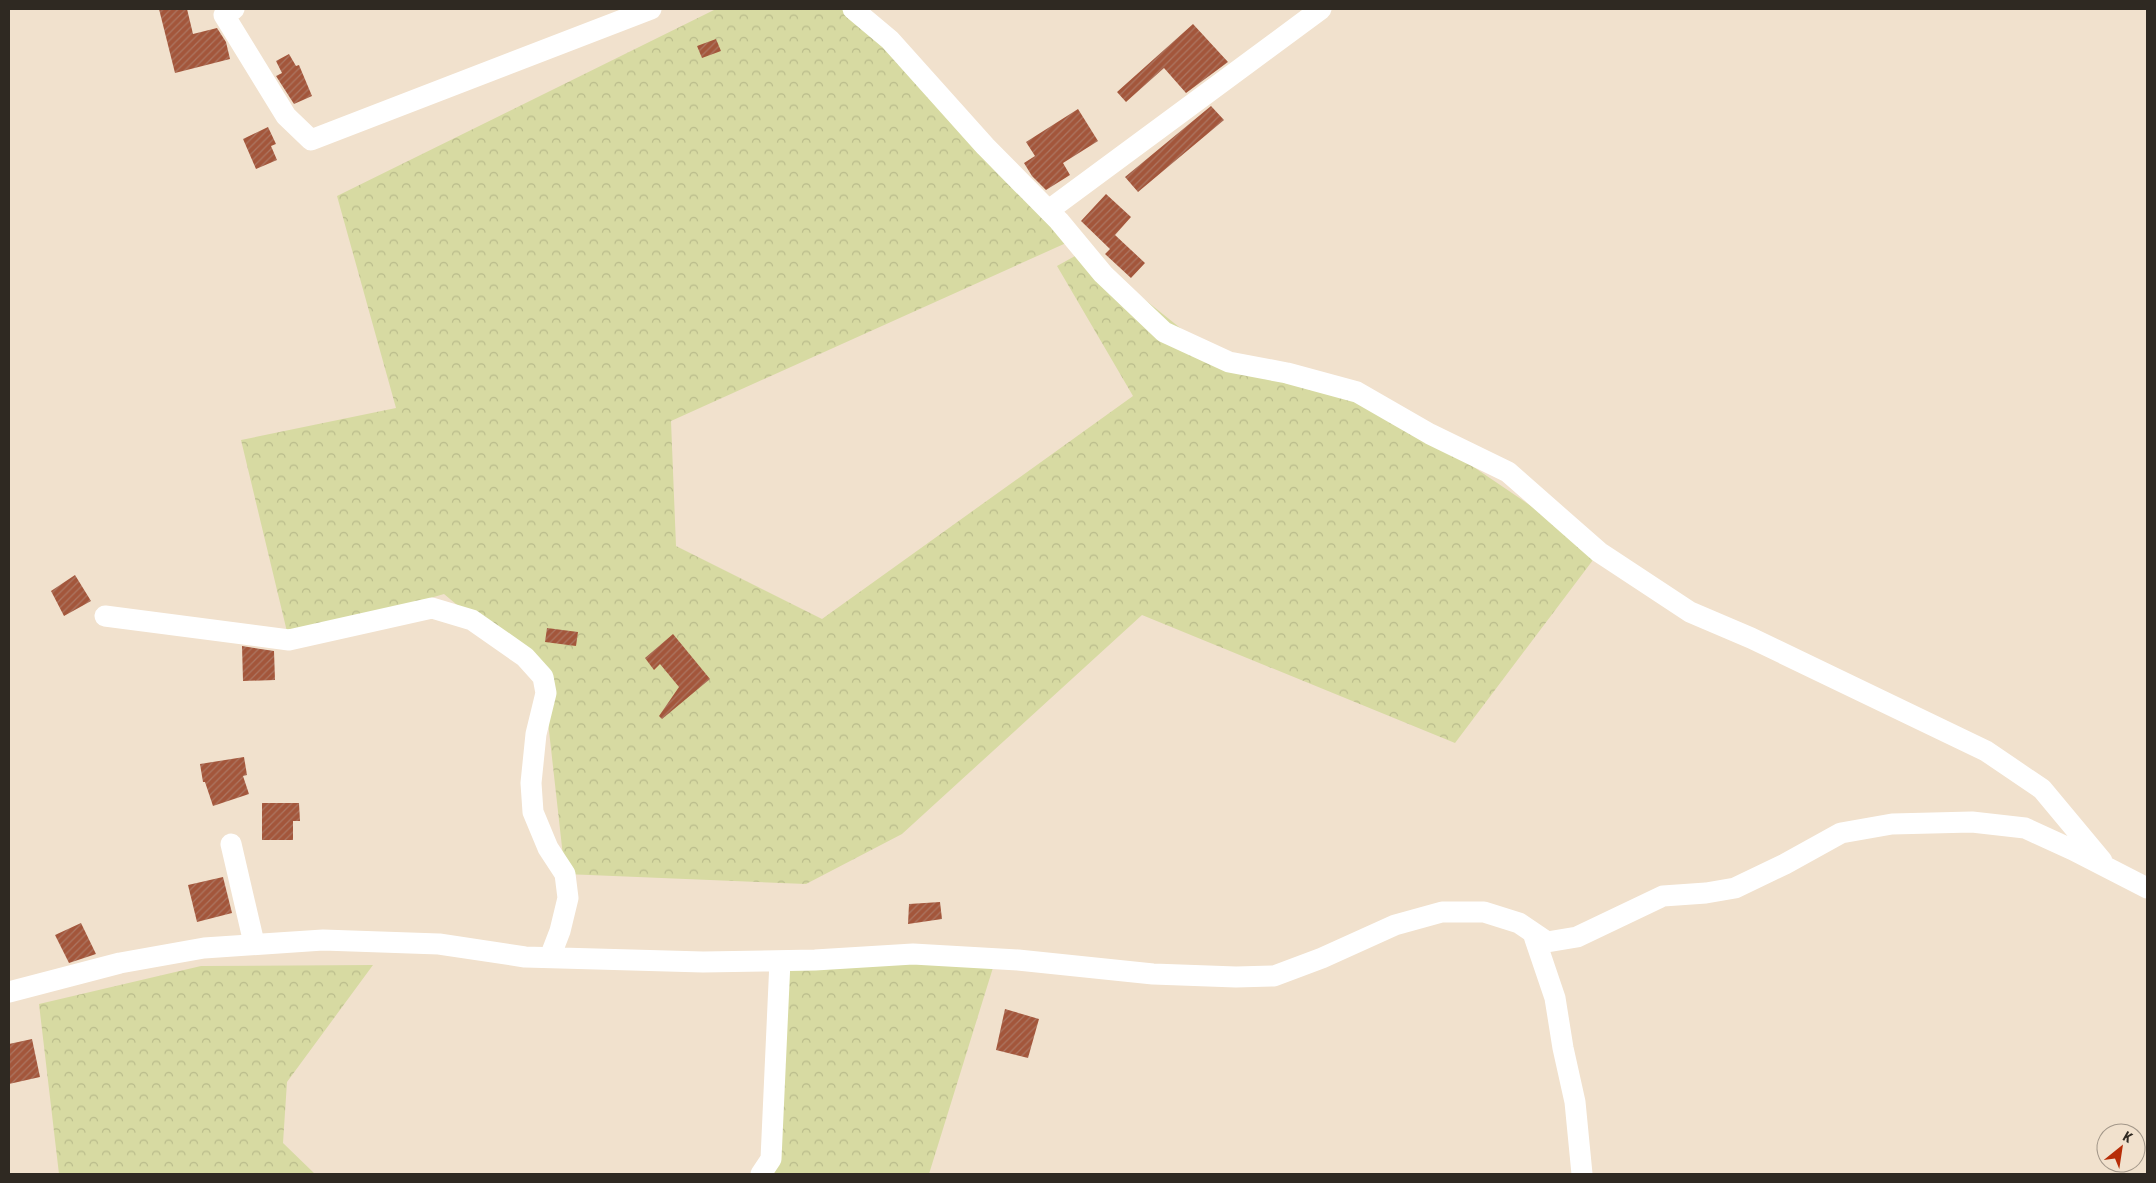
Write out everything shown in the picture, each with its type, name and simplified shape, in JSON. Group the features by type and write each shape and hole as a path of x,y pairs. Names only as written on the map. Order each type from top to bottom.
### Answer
{"street":[{"path":"234,9 224,15 286,116 311,140 651,9"},
{"path":"853,9 890,40 985,146 1049,210 1103,274 1164,332 1230,362 1357,392 1430,434 1508,472 1599,552 1690,612 1751,638 1986,751 2042,789 2108,868"},
{"path":"1049,210 1321,9"},
{"path":"105,616 289,640 432,608 472,620 525,658 543,677 546,693 536,734 531,783 533,812 548,848 565,874 568,898 560,931 550,957"},
{"path":"9,992 120,963 204,948 254,943 323,940 439,944 525,957 703,962 913,954 1018,960 1153,974 1274,976 1322,958 1394,925 1442,912 1484,912 1519,923 1547,942 1577,937 1664,896 1706,894 1735,888 1785,864 1841,833 1892,824 1972,822 2025,828 2147,888"},
{"path":"231,844 254,943"},
{"path":"1533,933 1555,998 1563,1048 1576,1102 1582,1174"},
{"path":"761,1174 771,1159 780,960"}],"green space":[{"path":"716,9 845,9 1075,239 671,421 676,546 822,619 1133,396 1057,266 1084,251 1214,355 1394,413 1599,552 1455,743 1142,615 902,834 806,884 565,874 543,677 444,594 289,640 241,440 396,408 337,196"},
{"path":"996,958 929,1174 761,1174 780,961"},
{"path":"373,965 287,1082 283,1143 315,1174 59,1174 39,1004 201,966"}],"building":[{"path":"159,9 187,9 193,34 217,28 226,42 230,59 175,73"},
{"path":"1193,24 1228,62 1186,93 1164,68 1126,102 1117,92"},
{"path":"716,39 721,51 702,58 697,46"},
{"path":"289,54 296,66 299,65 312,96 294,104 276,76 282,73 276,61"},
{"path":"1211,106 1224,120 1138,192 1125,177"},
{"path":"1078,109 1098,141 1063,163 1070,175 1046,190 1032,176 1024,163 1035,156 1026,142"},
{"path":"268,127 276,144 271,146 277,160 256,169 243,139"},
{"path":"1106,194 1131,217 1115,235 1145,263 1131,278 1105,254 1110,249 1081,221"},
{"path":"75,575 91,601 64,616 51,591"},
{"path":"547,628 578,632 576,646 545,642"},
{"path":"673,634 710,679 662,719 659,716 679,687 660,664 654,670 645,658"},
{"path":"242,646 274,651 275,680 243,681"},
{"path":"244,757 247,775 243,776 249,794 213,806 205,782 203,782 200,764"},
{"path":"262,803 299,803 300,821 293,821 293,840 262,840"},
{"path":"223,877 232,913 197,922 188,885"},
{"path":"940,902 942,919 908,924 909,904"},
{"path":"81,923 96,954 69,963 55,935"},
{"path":"1005,1009 1039,1019 1028,1058 996,1050"},
{"path":"32,1039 40,1077 9,1084 9,1044"}]}
